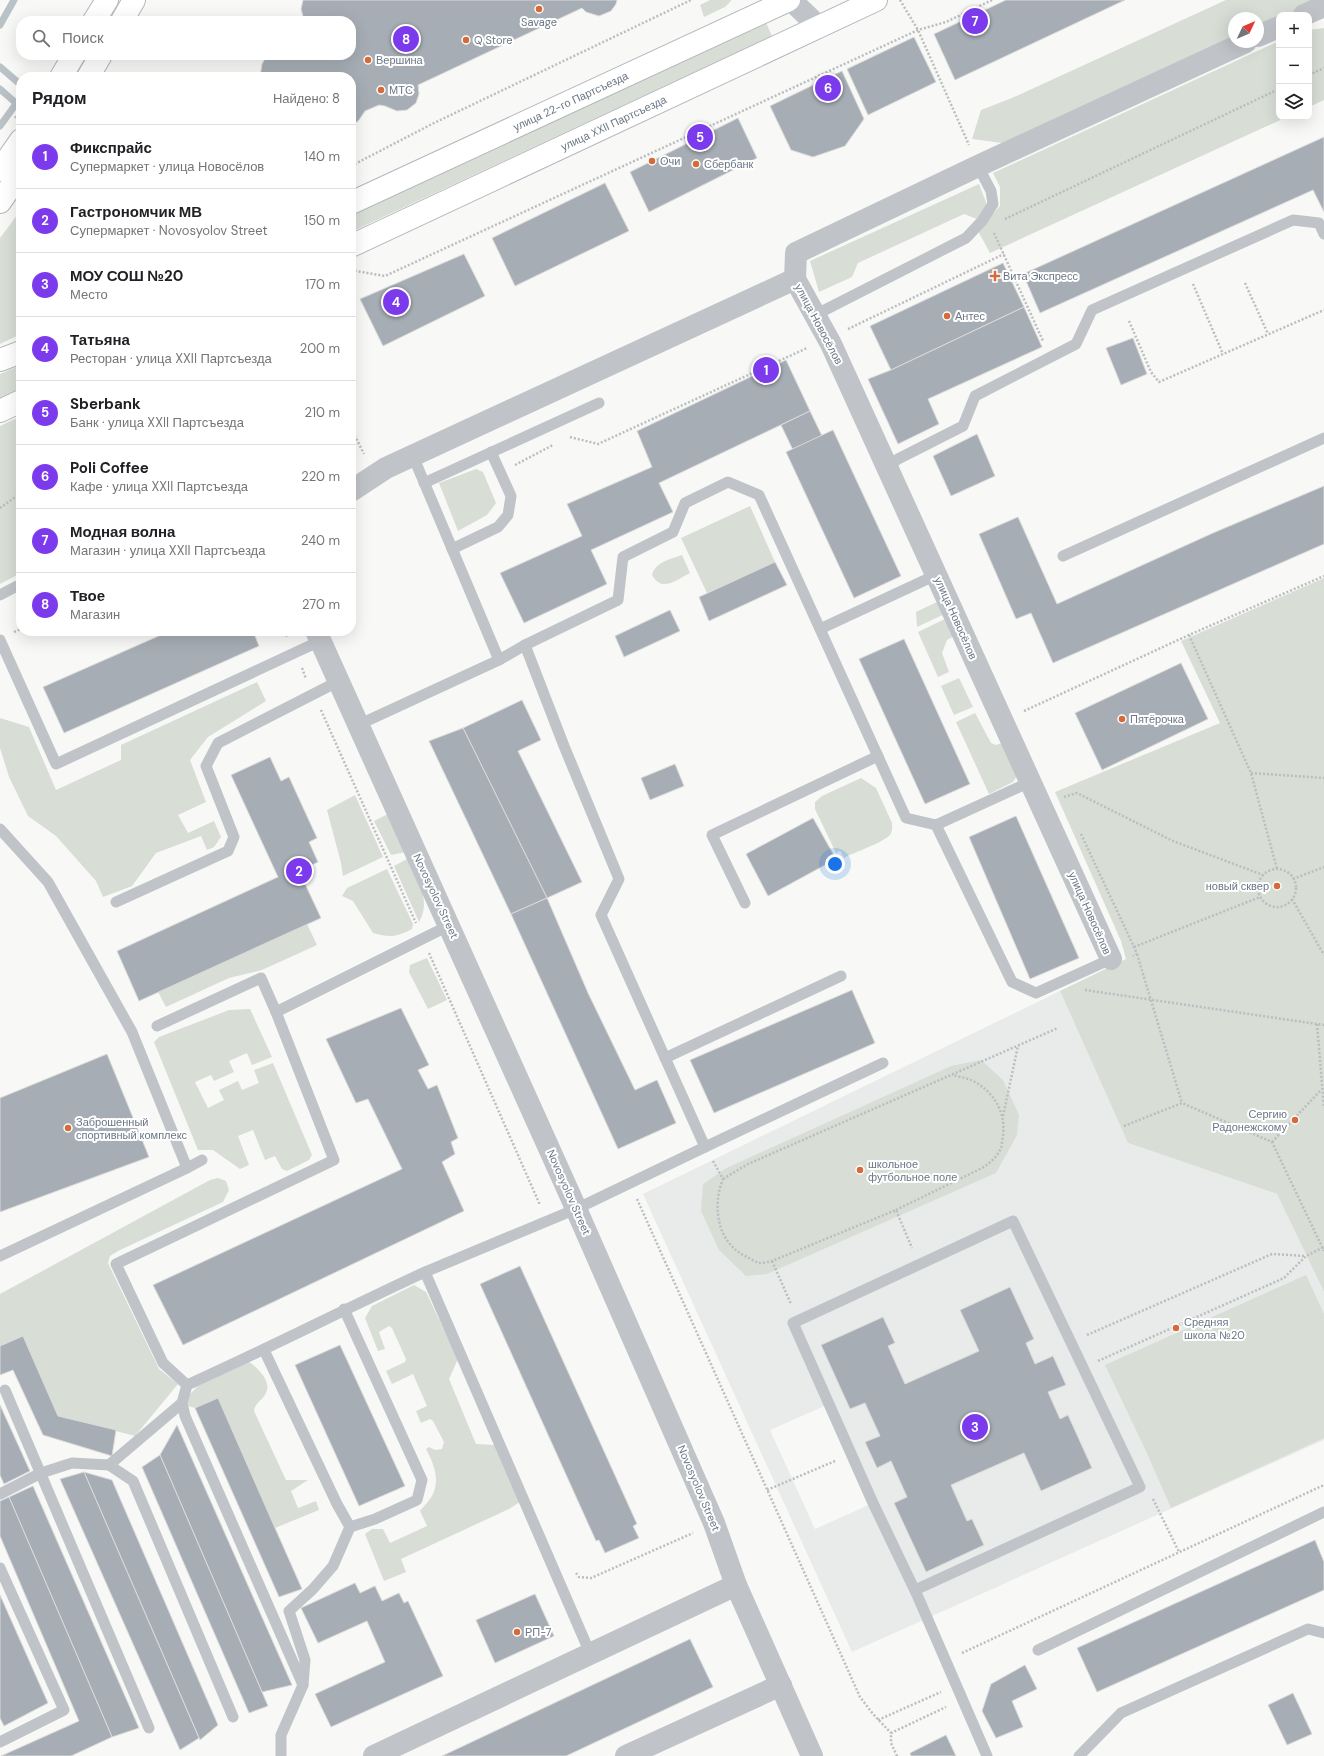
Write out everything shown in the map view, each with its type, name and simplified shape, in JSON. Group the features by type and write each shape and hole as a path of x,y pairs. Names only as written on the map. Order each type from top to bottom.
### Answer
{"main road":[{"path":"97,16 107,0"},
{"path":"125,16 134,0"},
{"name":"улица 22-го Партсъезда","path":"356,201 790,0"},
{"name":"улица XXII Партсъезда","path":"356,244 876,0"},
{"path":"91,72 99,60"},
{"path":"0,170 16,147"},
{"path":"0,202 16,179"},
{"path":"0,360 16,354"},
{"path":"0,411 16,403"}],"street":[{"path":"790,0 819,27"},
{"path":"1311,12 1324,6"},
{"path":"1264,33 1276,28"},
{"path":"356,487 374,474 796,279 796,253 978,166 1233,48"},
{"name":"улица Новосёлов","path":"796,279 828,338 1111,960"},
{"name":"Novosyolov Street","path":"318,636 450,925 576,1209 714,1523 736,1585 812,1756"},
{"path":"374,1756 736,1585"},
{"path":"626,1756 781,1686"}],"lane":[{"path":"815,315 966,238 982,221 993,204 991,191 978,166"},
{"path":"887,467 898,459 963,426 975,396 1076,344 1092,310 1293,220 1319,223 1324,234"},
{"path":"424,483 599,403"},
{"path":"1063,556 1324,438"},
{"path":"452,549 498,527 508,515 511,496 491,452"},
{"path":"413,456 499,660"},
{"path":"358,725 499,660 525,645 618,600 623,557 673,532 685,502 728,482 758,495 906,818 936,825 1030,782"},
{"path":"820,629 936,576"},
{"path":"0,595 16,587"},
{"path":"0,640 56,764 295,652 318,636"},
{"path":"525,645 564,746 619,879 601,915 705,1147"},
{"path":"116,902 228,851 234,838 206,766 218,743 339,681"},
{"path":"745,903 712,835 878,756"},
{"path":"936,825 1012,982 1036,993 1111,960"},
{"path":"0,829 48,882 132,1032 187,1168"},
{"path":"276,1012 450,925"},
{"path":"665,1058 841,976"},
{"path":"157,1026 261,978 276,1012 334,1160 116,1264 163,1363 187,1385"},
{"path":"187,1385 264,1350 344,1309 425,1272 576,1209 883,1063"},
{"path":"0,1256 202,1160"},
{"path":"915,1590 1140,1487 1013,1221 793,1323 851,1454 915,1590 987,1756"},
{"path":"425,1272 590,1653"},
{"path":"281,1756 281,1735 302,1685 305,1660 289,1611 313,1589 333,1566 350,1528 416,1500 422,1480 344,1309"},
{"path":"264,1350 337,1504 350,1528"},
{"path":"187,1385 182,1403 185,1416 302,1685"},
{"path":"4,1390 41,1473 149,1728"},
{"path":"109,1465 182,1403"},
{"path":"0,1494 41,1473 72,1463 109,1465 133,1482 233,1717"},
{"path":"1038,1650 1324,1512"},
{"path":"0,1568 64,1710 0,1742"},
{"path":"1079,1756 1121,1713 1308,1629 1324,1633"}],"path":[{"path":"356,163 432,124 691,0"},
{"path":"900,0 918,30 978,166"},
{"path":"356,271 385,276 918,30 946,22 992,0"},
{"path":"1312,74 1324,68"},
{"path":"998,222 1276,90"},
{"path":"994,232 1050,357"},
{"path":"564,440 571,436 598,444 828,338 1004,254"},
{"path":"1191,278 1223,354"},
{"path":"1246,283 1268,334"},
{"path":"1129,321 1150,372 1160,382 1324,310"},
{"path":"356,438 374,474"},
{"path":"501,473 558,443"},
{"path":"0,508 16,497"},
{"path":"1023,711 1189,635 1324,576"},
{"path":"1189,635 1251,772 1277,869"},
{"path":"287,636 541,1207"},
{"path":"1251,772 1324,778"},
{"path":"1064,797 1077,793 1173,842 1262,875"},
{"path":"1294,879 1324,867"},
{"path":"1277,869 1287,872 1294,879 1296,889 1292,899 1288,903 1276,907 1264,902 1260,897 1258,886 1262,875 1277,869"},
{"path":"1134,947 1260,897"},
{"path":"1292,899 1324,955"},
{"path":"1136,954 1182,1103"},
{"path":"1079,989 1324,1025"},
{"path":"1317,1024 1324,1108"},
{"path":"1018,1046 1003,1116 1004,1130 1001,1148 993,1161 982,1168 896,1210 772,1261 758,1263 740,1254 722,1232 717,1213 719,1188 723,1179 748,1164 1058,1028"},
{"path":"950,1075 966,1078 982,1087 996,1102 1003,1116"},
{"path":"1272,1142 1322,1090"},
{"path":"1124,1126 1182,1103 1272,1142 1324,1251"},
{"path":"705,1147 723,1179"},
{"path":"634,1192 860,1697 878,1720 891,1733 891,1743 897,1756"},
{"path":"896,1210 919,1264"},
{"path":"1097,1361 1284,1278 1306,1256 1323,1247"},
{"path":"1071,1342 1272,1254 1306,1256"},
{"path":"772,1261 798,1320"},
{"path":"767,1490 851,1454"},
{"path":"946,1661 1324,1485"},
{"path":"572,1569 579,1577 591,1578 714,1523"},
{"path":"878,1720 956,1685"},
{"path":"891,1733 963,1700"}],"shaded area":[{"path":"710,0 731,1 725,7 704,17 700,5"},
{"path":"1226,0 1320,0 1302,12 1276,12 1276,24 1264,29 1264,12 1228,12 1228,45 1002,143 972,139 981,110 1012,98"},
{"path":"764,18 772,36 356,230 356,213"},
{"path":"1324,28 1324,100 1312,106 1312,48 1312,30"},
{"path":"1276,42 1276,120 1280,120 990,253 978,231 1000,206 1000,187 993,173"},
{"path":"979,184 987,205 977,219 964,214 858,263 852,277 819,292 810,261"},
{"path":"16,217 16,336 0,344 0,238"},
{"path":"16,367 16,392 0,400 0,374"},
{"path":"16,418 16,576 0,584 0,426"},
{"path":"476,469 483,472 496,503 487,515 458,531 439,483"},
{"path":"750,506 775,562 707,593 681,538"},
{"path":"682,555 690,573 670,583 660,583 656,580 652,575 656,567 668,560"},
{"path":"1324,578 1324,1292 1277,1194 1128,1143 1060,991 1126,959 1121,941 1055,792 1220,723 1181,641"},
{"path":"939,601 949,612 917,627 916,612"},
{"path":"951,616 958,634 947,640 942,653 949,672 938,677 918,632"},
{"path":"959,678 973,707 954,715 941,686"},
{"path":"257,682 266,701 208,737 190,760 206,802 178,815 188,833 214,821 221,837 214,847 207,850 201,836 156,853 132,886 103,897 96,881 56,836 28,816 9,777 0,748 0,718 29,727 56,790 121,760 121,745"},
{"path":"975,713 991,743 996,745 1005,742 1018,774 1013,782 989,794 956,722"},
{"path":"861,778 876,788 892,823 892,830 890,835 881,841 844,858 840,851 836,853 815,809 815,802 822,796"},
{"path":"355,795 383,857 343,876 327,810"},
{"path":"388,814 406,852 391,855 374,821"},
{"path":"407,859 419,882 424,898 423,914 419,922 394,866"},
{"path":"387,869 413,924 412,929 402,934 393,936 384,936 373,933 353,901 342,896 347,888"},
{"path":"307,924 317,945 262,970 229,978 166,1007 158,992"},
{"path":"427,958 447,1000 428,1009 409,972 410,965"},
{"name":"Средняя школа №20","path":"1060,991 1128,1143 1277,1194 1324,1292 1324,1440 852,1652 643,1194","holes":["951,1066 703,1184 726,1168","1010,1287 1034,1339 1026,1343 1035,1364 1066,1385 1048,1392 1060,1419 1068,1415 1092,1468 1041,1491 1024,1453 951,1485 967,1521 972,1519 984,1545 926,1572 894,1503 907,1497 891,1461 877,1468 865,1443 880,1436 865,1403 850,1409 821,1345 894,1343 888,1346 905,1384 979,1351 960,1310","829,1404 873,1503 815,1529 770,1430"]},
{"path":"250,1009 272,1057 252,1065 247,1053 229,1061 234,1072 214,1081 211,1075 195,1082 208,1108 224,1100 219,1090 238,1081 242,1090 259,1083 254,1070 273,1063 312,1155 309,1160 287,1171 282,1169 275,1156 265,1160 253,1130 238,1136 249,1165 240,1169 213,1150 198,1150 154,1042 159,1037 229,1010"},
{"name":"школьное футбольное поле","path":"981,1060 1003,1080 1019,1115 1017,1135 996,1173 767,1274 746,1276 719,1250 701,1211 703,1184 726,1168 951,1066"},
{"path":"218,1178 226,1181 229,1190 223,1202 118,1251 110,1256 108,1263 159,1369 178,1384 135,1436 58,1416 23,1336 0,1346 0,1294 210,1180"},
{"path":"1306,1275 1324,1314 1324,1438 1171,1508 1105,1365"},
{"path":"414,1285 426,1292 458,1359 449,1379 476,1444 496,1445 520,1502 509,1509 401,1559 406,1572 384,1581 365,1534 372,1529 383,1529 390,1543 427,1526 420,1511 433,1494 436,1476 431,1459 426,1449 429,1447 435,1450 442,1449 444,1442 433,1421 430,1419 421,1423 416,1411 427,1406 413,1374 392,1384 386,1371 405,1362 406,1359 392,1328 389,1326 379,1332 385,1349 378,1351 365,1318 372,1306"},
{"path":"249,1362 263,1375 267,1384 266,1393 256,1405 254,1411 286,1480 308,1480 291,1491 298,1508 316,1501 319,1510 275,1528 218,1398 195,1408 188,1406 188,1396 198,1386"}],"building":[{"name":"Вершина","path":"303,0 617,0 611,11 599,16 586,12 582,8 418,85 419,94 416,103 407,110 397,111 379,105 365,111 356,123 356,72 261,72 264,60 356,60 356,16 303,16 301,9"},
{"path":"1006,0 1125,0 955,80 934,34"},
{"path":"914,37 936,82 868,115 847,69"},
{"path":"842,71 864,119 845,146 813,157 791,150 770,106"},
{"name":"Сбербанк","path":"738,118 757,158 649,212 630,172"},
{"path":"1324,137 1324,212 1313,190 1040,313 1023,274"},
{"path":"605,183 629,231 515,286 492,238"},
{"path":"464,254 485,296 383,346 360,299"},
{"name":"Антес","path":"1003,263 1024,307 891,370 870,326"},
{"path":"1024,307 1042,347 928,399 939,424 898,444 868,379 891,370"},
{"path":"1133,338 1147,374 1121,385 1106,348"},
{"path":"786,360 810,411 659,483 673,512 591,550 607,584 524,623 500,573 582,536 567,504 652,467 637,431"},
{"path":"810,411 822,436 793,450 781,425"},
{"path":"833,430 901,576 854,598 786,452"},
{"path":"977,434 995,476 951,496 933,456"},
{"path":"1324,486 1324,544 1053,663 1031,613 1016,619 979,534 1018,517 1057,604 1213,533"},
{"path":"775,562 787,585 709,621 699,597"},
{"path":"670,610 680,631 624,657 615,636"},
{"path":"159,636 255,636 259,646 64,733 43,687"},
{"path":"904,639 970,784 925,804 859,659"},
{"path":"1181,663 1208,719 1102,770 1075,713"},
{"path":"522,700 541,740 518,751 582,882 547,898 463,728"},
{"path":"463,728 547,898 511,914 429,741"},
{"path":"270,757 281,781 289,777 317,838 309,842 318,862 299,871 321,918 139,1001 117,951 278,877 231,775"},
{"path":"675,764 684,786 650,800 641,778"},
{"path":"1016,816 1079,958 1030,979 969,837"},
{"path":"813,818 836,859 768,896 746,854"},
{"path":"547,898 588,993 635,1090 657,1080 676,1123 618,1149 511,914"},
{"path":"852,990 875,1043 714,1113 690,1060"},
{"path":"401,1008 429,1065 418,1070 428,1089 437,1085 458,1138 451,1142 455,1154 442,1162 464,1211 183,1345 153,1285 402,1169 368,1099 356,1103 326,1039"},
{"name":"Заброшенный спортивный комплекс","path":"107,1054 149,1157 0,1212 0,1098"},
{"path":"520,1266 637,1524 633,1526 639,1538 605,1553 599,1540 596,1541 480,1284"},
{"path":"1010,1287 1034,1339 1026,1343 1035,1364 1053,1356 1066,1385 1048,1392 1060,1419 1068,1415 1092,1468 1041,1491 1024,1453 951,1485 967,1521 972,1519 984,1545 926,1572 894,1503 907,1497 891,1461 877,1468 865,1442 880,1436 865,1403 850,1409 821,1345 883,1317 895,1343 888,1346 905,1384 979,1351 960,1310"},
{"path":"23,1336 58,1416 116,1430 112,1456 43,1435 13,1370 0,1375 0,1346"},
{"path":"340,1345 405,1486 359,1506 295,1365"},
{"path":"218,1398 302,1589 279,1597 195,1408"},
{"path":"0,1405 30,1471 4,1484 0,1475"},
{"path":"177,1425 292,1685 262,1692 160,1455"},
{"path":"160,1455 268,1706 249,1713 142,1467"},
{"path":"84,1472 112,1480 218,1725 200,1740"},
{"path":"84,1472 199,1738 180,1750 60,1479"},
{"path":"33,1486 139,1728 112,1737 9,1497"},
{"path":"9,1497 112,1737 71,1756 1,1756 79,1721 0,1536 0,1501"},
{"path":"1315,1540 1324,1562 1324,1590 1097,1692 1077,1648"},
{"path":"355,1583 360,1593 375,1586 382,1601 399,1593 404,1603 408,1601 443,1676 331,1727 315,1694 385,1662 367,1621 318,1643 301,1608"},
{"name":"РП-7","path":"535,1594 554,1636 495,1663 476,1620"},
{"path":"0,1595 48,1703 4,1726 0,1718"},
{"path":"690,1639 713,1687 566,1756 442,1756"},
{"path":"1025,1665 1037,1689 1012,1701 1023,1727 996,1738 982,1711 991,1684"},
{"path":"1293,1693 1312,1734 1287,1745 1268,1705"},
{"path":"946,1735 956,1756 911,1756 910,1753"}],"waterway":[{"path":"0,25 14,0"},
{"path":"0,67 16,81"},
{"path":"0,89 16,103"},
{"path":"0,126 16,104"}],"place":[{"name":"Savage","path":"539,9"},
{"name":"Модная волна","path":"975,21"},
{"name":"Твое","path":"406,39"},
{"name":"Q Store","path":"466,40"},
{"name":"Вершина","path":"368,60"},
{"name":"Poli Coffee","path":"828,88"},
{"name":"МТС","path":"381,90"},
{"name":"Sberbank","path":"700,137"},
{"name":"Очи","path":"652,161"},
{"name":"Сбербанк","path":"696,164"},
{"name":"Вита Экспресс","path":"995,276"},
{"name":"Татьяна","path":"396,302"},
{"name":"Антес","path":"947,316"},
{"name":"Фикспрайс","path":"766,370"},
{"name":"Пятёрочка","path":"1122,719"},
{"name":"Гастрономчик МВ","path":"299,871"},
{"name":"новый сквер","path":"1277,886"},
{"name":"Сергию Радонежскому","path":"1295,1120"},
{"name":"Заброшенный спортивный комплекс","path":"68,1128"},
{"name":"школьное футбольное поле","path":"860,1170"},
{"name":"Средняя школа №20","path":"1176,1328"},
{"name":"МОУ СОШ №20","path":"975,1427"},
{"name":"РП-7","path":"517,1632"}]}
